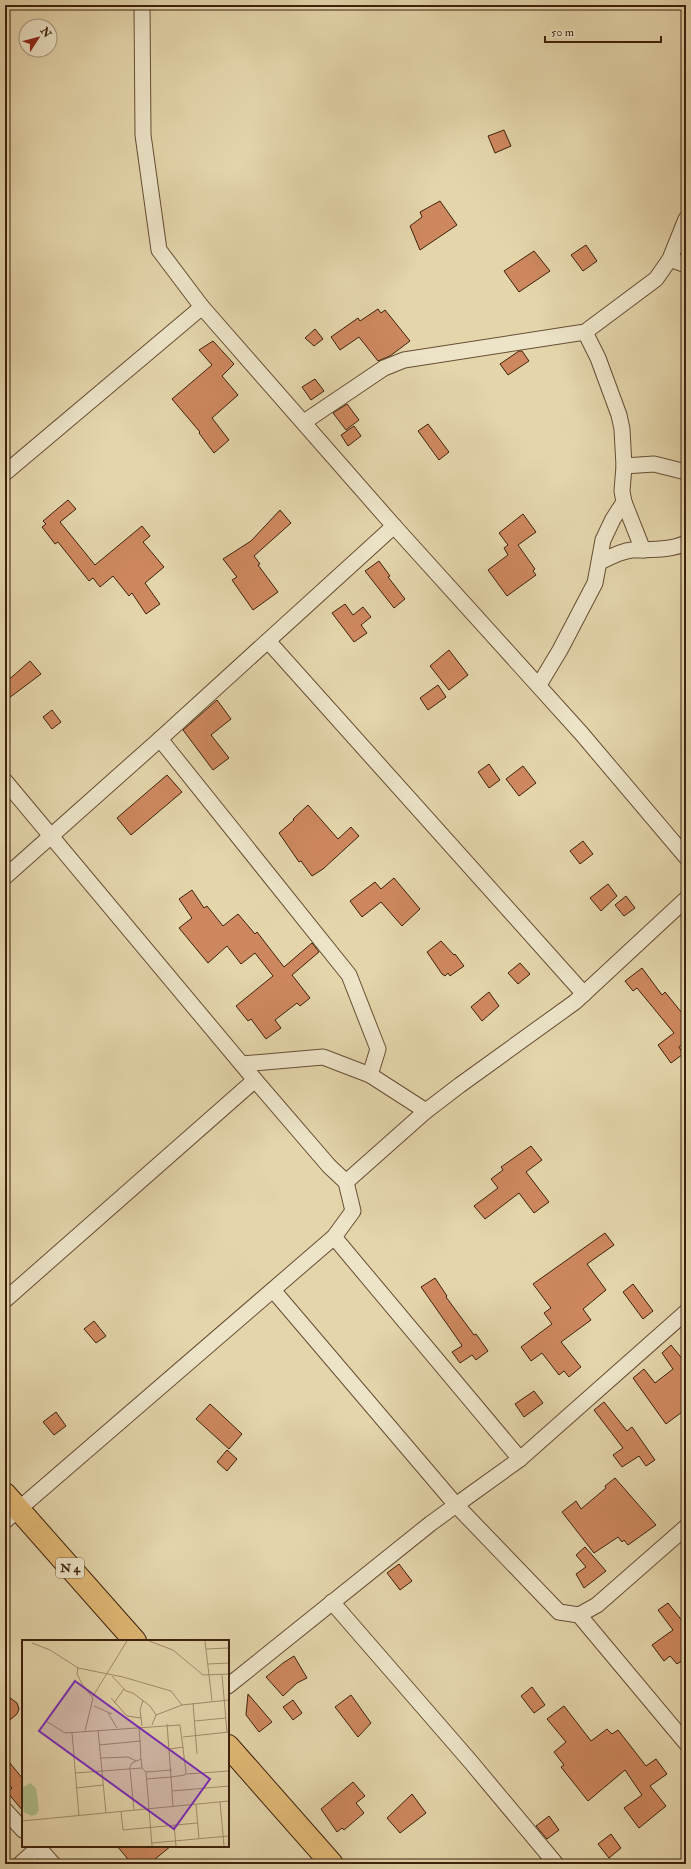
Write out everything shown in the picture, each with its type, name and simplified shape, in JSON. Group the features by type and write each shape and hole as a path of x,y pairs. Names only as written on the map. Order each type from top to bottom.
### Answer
{"highway":[{"name":"N 4","path":"9,1508 134,1640"},
{"path":"229,1747 332,1864"}],"street":[{"path":"142,5 144,135 159,250 202,307 394,526 539,685 686,857"},
{"path":"304,422 384,368 404,360 585,332 656,279 670,258 686,219"},
{"path":"670,258 686,265"},
{"path":"5,473 202,307"},
{"path":"585,332 598,358 619,415 622,429 624,466 622,491 624,502 643,550"},
{"path":"624,466 654,464 686,472"},
{"path":"539,685 552,664 595,583 603,540 613,519 624,502"},
{"path":"5,877 160,739 394,526"},
{"path":"600,562 620,552 673,548 686,543"},
{"path":"268,641 584,994"},
{"path":"160,739 349,975 378,1048 370,1075"},
{"path":"5,781 255,1080 329,1166 346,1182 353,1211 334,1236 273,1290 9,1508"},
{"path":"346,1182 426,1111 584,994 686,899"},
{"path":"242,1064 323,1057 370,1075 426,1111"},
{"path":"5,1300 255,1080"},
{"path":"334,1236 520,1459"},
{"path":"273,1290 456,1505 559,1612 579,1615 597,1605 686,1527"},
{"path":"229,1685 430,1524 520,1459 686,1312"},
{"path":"332,1602 470,1761 556,1864"},
{"path":"579,1615 686,1743"},
{"path":"5,1810 22,1829"},
{"path":"20,1864 38,1847 53,1864"}],"building":[{"path":"504,130 511,146 495,153 488,136"},
{"path":"440,201 457,225 420,250 410,226 422,217 420,212"},
{"path":"586,245 597,261 583,271 571,255"},
{"path":"534,251 550,271 519,292 504,271"},
{"path":"378,309 381,313 385,310 410,341 390,356 378,361 359,337 340,350 331,337 358,318 360,321"},
{"path":"315,329 323,339 314,346 305,338"},
{"path":"213,341 234,364 222,376 238,395 212,418 229,440 214,453 199,433 200,432 172,399 212,365 199,350"},
{"path":"519,351 522,351 529,361 508,375 500,364"},
{"path":"315,379 324,391 311,400 302,387"},
{"path":"347,404 359,420 346,430 333,413"},
{"path":"428,424 449,452 439,460 418,431"},
{"path":"354,426 361,436 348,446 341,435"},
{"path":"68,500 76,509 60,522 95,565 142,526 150,536 143,542 164,567 145,583 160,604 146,614 132,593 129,596 113,576 100,587 93,578 89,581 58,542 55,544 42,527 46,524 43,521"},
{"path":"280,510 291,523 254,556 260,564 258,565 278,592 253,610 232,580 237,577 223,559 251,541"},
{"path":"523,514 536,532 518,545 535,569 533,571 536,575 507,596 488,570 508,555 504,548 508,545 499,533"},
{"path":"379,561 390,576 388,577 405,599 394,608 365,571"},
{"path":"345,604 353,615 363,607 371,617 361,625 367,633 354,642 332,613"},
{"path":"449,650 468,675 449,690 430,666"},
{"path":"30,661 41,674 5,701 5,683"},
{"path":"438,685 446,697 428,710 420,698"},
{"path":"217,700 231,719 211,735 229,758 213,770 183,730"},
{"path":"52,710 61,722 52,729 43,717"},
{"path":"489,764 500,780 489,788 478,772"},
{"path":"523,766 536,783 519,796 506,779"},
{"path":"167,775 182,792 131,835 117,818"},
{"path":"308,805 338,839 351,827 359,836 323,869 312,876 301,861 299,862 279,833"},
{"path":"583,841 593,854 580,864 570,851"},
{"path":"394,878 420,909 402,926 381,902 362,917 350,901 375,882 381,889"},
{"path":"608,884 617,896 601,911 590,898"},
{"path":"192,890 204,908 207,906 223,926 238,914 255,934 257,932 284,967 312,943 319,952 292,975 310,998 300,1006 297,1003 275,1020 281,1028 266,1039 251,1019 248,1021 236,1006 273,976 255,953 241,964 227,946 208,963 179,928 192,918 179,899"},
{"path":"626,896 635,908 624,916 615,905"},
{"path":"441,941 454,955 455,954 464,966 450,976 448,973 445,976 442,974 427,952"},
{"path":"520,963 530,974 518,984 508,973"},
{"path":"642,968 662,995 665,992 686,1018 686,1048 683,1044 679,1047 683,1054 671,1063 658,1045 674,1033 637,988 633,991 625,981"},
{"path":"489,992 499,1006 482,1021 471,1007"},
{"path":"531,1146 542,1160 526,1172 549,1202 534,1213 519,1193 485,1219 474,1206 498,1188 491,1179 503,1170 501,1167"},
{"path":"605,1233 614,1245 587,1264 606,1290 583,1309 591,1320 561,1342 581,1367 569,1377 564,1371 559,1375 542,1353 531,1361 521,1347 552,1324 544,1313 551,1308 533,1284"},
{"path":"435,1278 447,1296 446,1297 474,1335 476,1334 488,1351 476,1360 472,1355 460,1363 452,1352 462,1346 421,1287"},
{"path":"633,1284 653,1311 643,1319 623,1292"},
{"path":"94,1321 106,1336 96,1343 84,1329"},
{"path":"671,1345 684,1361 686,1360 686,1409 666,1424 633,1378 644,1369 655,1383 673,1369 662,1353"},
{"path":"534,1391 543,1403 524,1417 515,1404"},
{"path":"604,1402 627,1431 632,1427 655,1460 646,1466 639,1456 622,1467 613,1455 623,1448 594,1410"},
{"path":"210,1404 242,1434 229,1449 196,1419"},
{"path":"56,1412 66,1426 54,1435 43,1422"},
{"path":"227,1450 237,1459 227,1471 217,1462"},
{"path":"615,1478 656,1525 628,1545 624,1540 622,1542 618,1537 594,1553 562,1512 576,1501 581,1509 606,1488 605,1486"},
{"path":"585,1547 606,1571 584,1588 576,1574 586,1567 576,1555"},
{"path":"399,1564 412,1581 400,1590 387,1573"},
{"path":"668,1603 683,1622 686,1620 686,1658 677,1664 670,1656 664,1661 652,1645 673,1630 658,1610"},
{"path":"294,1656 307,1678 297,1683 283,1696 266,1677"},
{"path":"532,1687 545,1705 534,1713 521,1696"},
{"path":"5,1694 17,1703 19,1709 17,1714 5,1724"},
{"path":"248,1694 272,1722 259,1732 246,1715"},
{"path":"351,1695 371,1723 358,1737 335,1707"},
{"path":"293,1700 302,1713 293,1720 283,1707"},
{"path":"564,1706 591,1741 607,1729 612,1734 618,1730 646,1766 656,1759 667,1774 650,1786 666,1806 639,1828 624,1808 642,1795 625,1770 588,1801 561,1767 564,1765 554,1752 566,1742 547,1719"},
{"path":"5,1757 22,1778 22,1810 7,1792 12,1788 5,1779"},
{"path":"353,1782 365,1796 356,1803 364,1813 344,1830 342,1828 337,1832 321,1809"},
{"path":"412,1794 426,1813 400,1833 387,1818"},
{"path":"549,1816 559,1830 547,1839 536,1826"},
{"path":"611,1834 621,1848 609,1858 598,1844"},
{"path":"118,1847 170,1847 149,1864 132,1864"}]}
